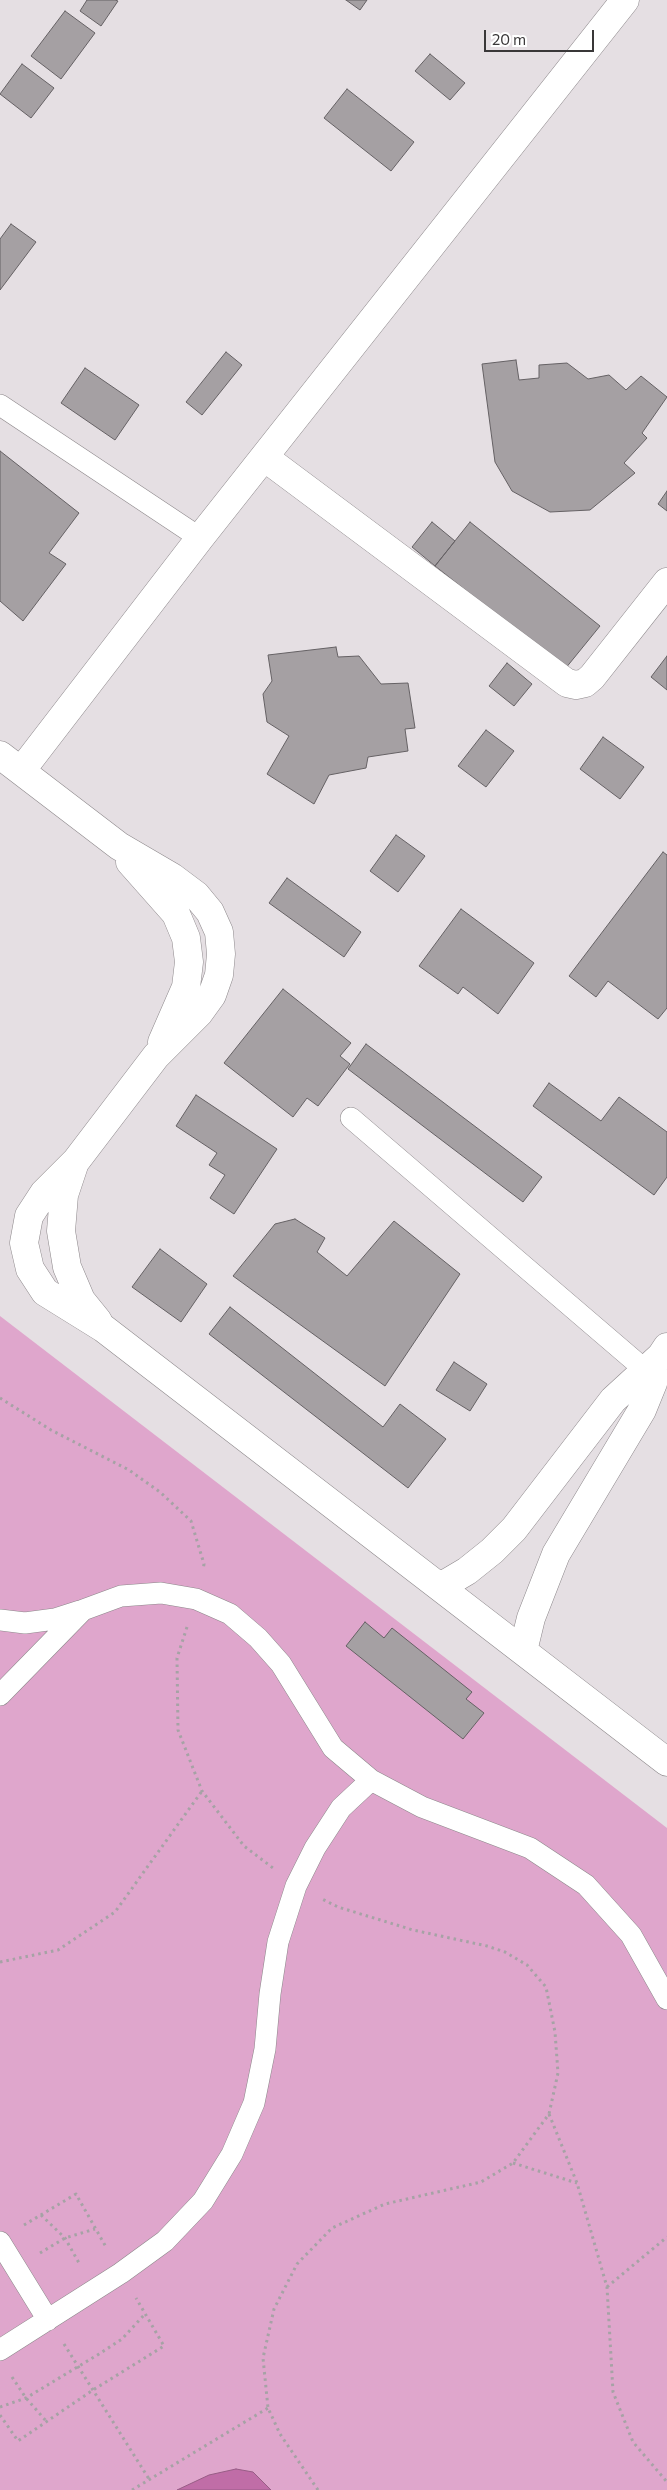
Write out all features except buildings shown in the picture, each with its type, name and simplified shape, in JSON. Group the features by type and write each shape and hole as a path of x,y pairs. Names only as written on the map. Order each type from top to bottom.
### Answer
{"street":[{"path":"625,0 200,538 10,763 119,846 132,864 176,914 186,938 189,962 186,986 156,1056 76,1161 44,1193 29,1216 24,1242 30,1269 45,1292 104,1328 667,1762"},
{"path":"264,457 567,683 576,685 585,683 592,677 667,582"},
{"path":"76,1161 64,1195 61,1231 65,1258 81,1300 104,1328"},
{"path":"440,1587 473,1566 514,1529 613,1400 657,1357"},
{"path":"522,1651 531,1618 556,1554 642,1410 653,1383 657,1357"}],"lane":[{"path":"0,405 200,538"},
{"path":"351,1118 657,1357"},
{"path":"0,1620 25,1623 55,1620 120,1596 161,1593 196,1599 230,1614 258,1638 282,1664 334,1748 371,1780 422,1807 530,1848 586,1885 631,1935 667,1999"},
{"path":"0,1695 83,1610"},
{"path":"0,2350 122,2273 165,2241 203,2201 232,2154 254,2102 265,2049 270,1994 278,1942 296,1886 315,1848 341,1808 371,1780"},
{"path":"8,2236 17,2270 48,2320"}],"path":[{"path":"0,1962 58,1950 114,1912 202,1791"},
{"path":"549,2114 577,2183 607,2287 613,2392 633,2442 667,2482"},
{"path":"513,2163 577,2183"},
{"path":"0,2415 18,2441 92,2390 164,2346 76,2194 8,2236"},
{"path":"41,2215 65,2238 94,2290"},
{"path":"17,2270 65,2238 96,2229"},
{"path":"607,2287 667,2237"},
{"path":"0,2407 26,2398 122,2339 145,2314"},
{"path":"48,2320 150,2479"},
{"path":"9,2370 26,2398 47,2422"},
{"path":"132,2490 268,2408"}],"shaded area":[{"path":"0,1316 667,1828 667,2490 0,2490"},
{"path":"236,2469 253,2472 271,2490 177,2490 209,2475"}]}
